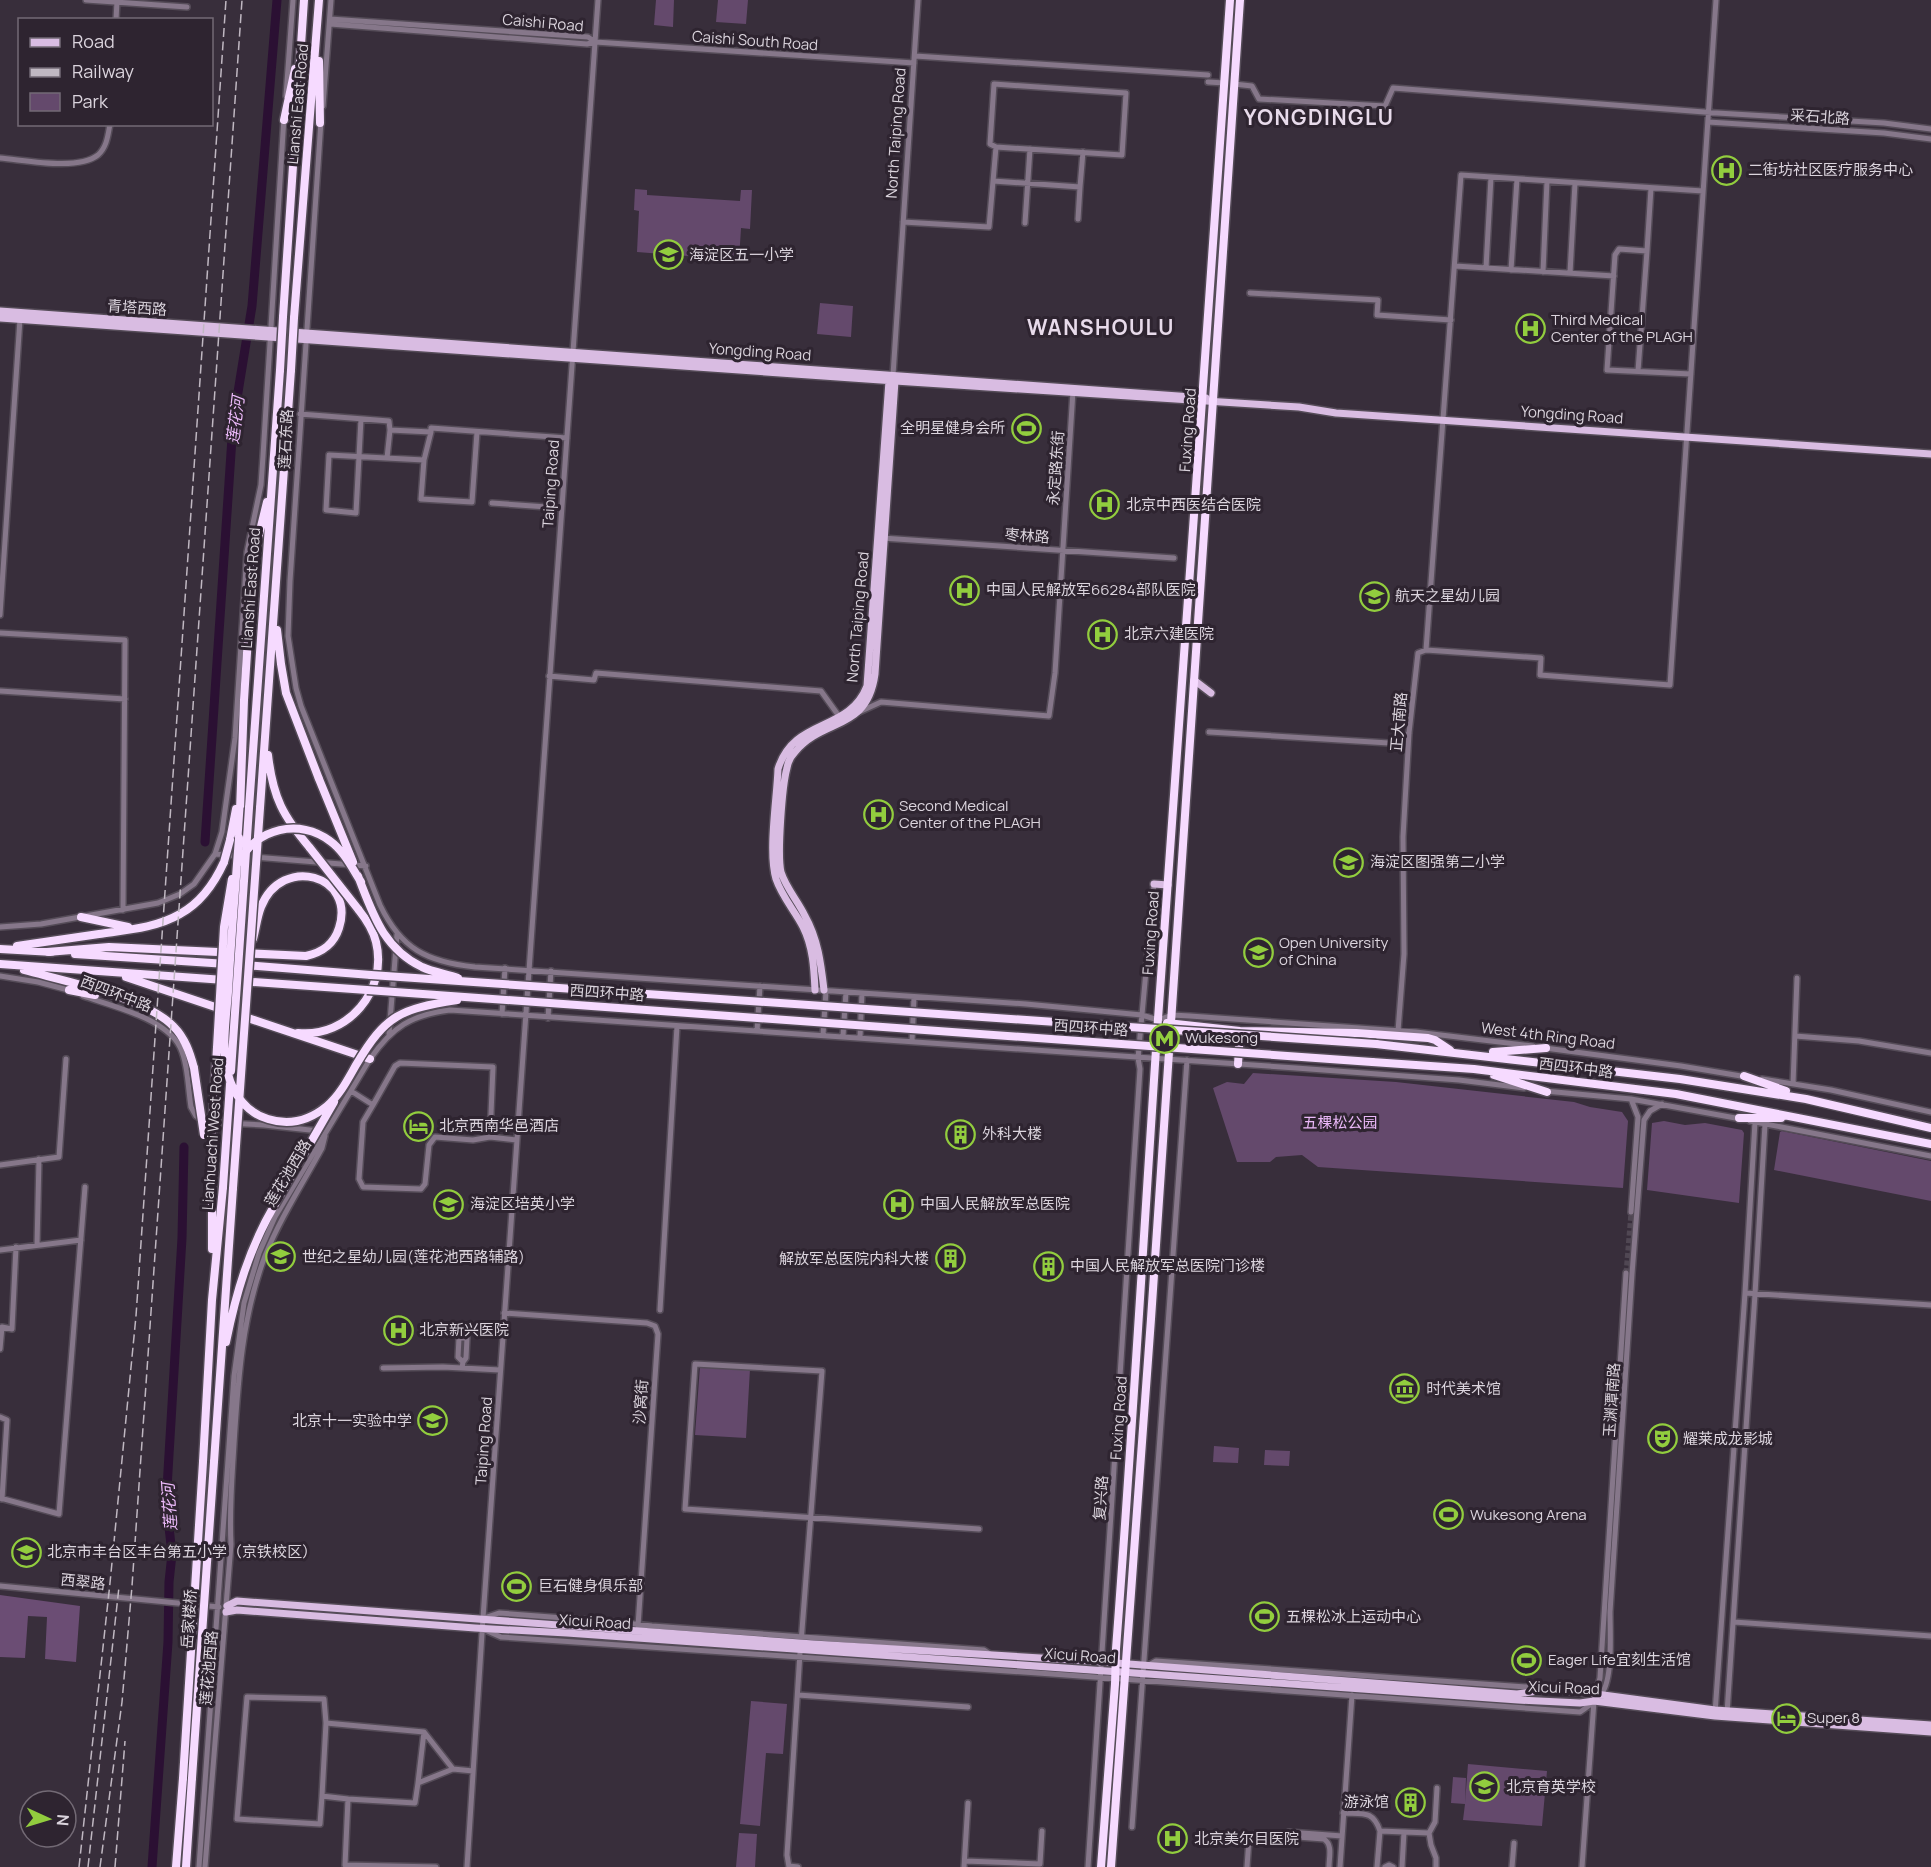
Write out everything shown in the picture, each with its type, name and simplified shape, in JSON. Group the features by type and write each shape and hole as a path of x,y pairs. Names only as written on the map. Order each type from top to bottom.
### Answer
{"highway":[{"name":"Lianshi East Road","path":"249,808 304,0"},
{"name":"Lianshi East Road","path":"260,808 319,0"},
{"name":"Fuxing Road","path":"1229,84 1230,0"},
{"name":"Fuxing Road","path":"1111,1867 1120,1672 1116,1649 1158,1020 1229,84 1240,0"},
{"path":"317,26 320,123"},
{"path":"284,120 302,36"},
{"name":"Fuxing Road","path":"1101,1867 1120,1672 1129,1634 1194,680 1206,400"},
{"path":"272,484 253,559 241,780 234,839 225,1059 232,1086 239,1098 255,1114 264,1118 286,1122 298,1121 310,1117 330,1104 339,1093"},
{"path":"275,605 286,693 360,882 383,934 394,949 407,959 424,968 473,982"},
{"path":"265,734 269,771 279,806 290,824 358,909 373,932 377,944 378,970 370,995 352,1017 340,1025 314,1033 285,1031"},
{"name":"Lianhuachi West Road","path":"203,1461 212,1300 223,1187 249,808"},
{"name":"Lianhuachi West Road","path":"214,1461 260,808"},
{"path":"208,1134 227,900 230,882 243,854 254,842 274,831 295,828 306,830 318,833 332,842 342,853 360,882"},
{"path":"0,949 146,926 182,914 197,901 216,878 234,839"},
{"path":"47,952 109,947 282,956 314,954 330,945 337,935 341,921 338,897 318,878 304,875 280,882 270,891 261,906 249,954"},
{"path":"81,917 125,927 146,926"},
{"name":"西四环中路","path":"0,949 1376,1044 1680,1079 1806,1099 1926,1127"},
{"path":"0,964 130,1000 154,1011 176,1028 185,1040 194,1068 208,1134 212,1176 212,1300"},
{"name":"西四环中路","path":"0,964 1474,1069 1676,1094 1931,1144"},
{"path":"108,972 160,987 370,1059"},
{"path":"69,990 130,1000"},
{"path":"220,1374 242,1274 251,1249 339,1093 374,1037 394,1018 420,1006 472,997"},
{"path":"1158,1020 1171,1024 1240,1031 1356,1033 1428,1038 1451,1051"},
{"path":"1238,1064 1240,1031"},
{"path":"1473,1054 1546,1048"},
{"path":"1474,1069 1547,1092"},
{"path":"1744,1076 1806,1099"},
{"path":"1739,1118 1800,1118"},
{"name":"岳家楼桥","path":"187,1778 203,1461"},
{"name":"岳家楼桥","path":"187,1778 214,1461"},
{"path":"176,1867 187,1778"},
{"path":"186,1867 187,1778"}],"main road":[{"name":"青塔西路","path":"0,311 243,332 305,335"},
{"name":"青塔西路","path":"0,318 243,332"},
{"name":"Yongding Road","path":"305,335 1299,407 1336,413 1444,421 1931,454"},
{"name":"North Taiping Road","path":"815,990 808,939 780,887 774,867 778,769 783,756 796,739 855,715 866,704 874,683 892,379"},
{"name":"North Taiping Road","path":"825,991 816,943 806,916 784,878 779,854 785,775 796,750 810,738 841,720 860,700 867,686 881,538"},
{"path":"1194,680 1211,693"},
{"path":"1154,884 1168,885"},
{"name":"Xicui Road","path":"226,1609 237,1601 637,1628 801,1646 1352,1689 1580,1703 1597,1697"},
{"name":"Xicui Road","path":"226,1609 482,1629 992,1655 1101,1670"},
{"name":"Xicui Road","path":"1352,1689 1516,1694 1553,1689 1715,1713 1931,1732"},
{"name":"Xicui Road","path":"1727,1714 1931,1725"}],"street":[{"path":"86,0 187,7"},
{"name":"莲石东路","path":"215,854 222,832 235,738 247,552 261,485 293,0"},
{"name":"莲石东路","path":"331,0 305,335 288,614 290,662 301,706 366,866"},
{"name":"Taiping Road","path":"467,1867 516,1140 598,0"},
{"name":"North Taiping Road","path":"892,379 918,0"},
{"path":"1426,650 1541,658 1540,675 1670,685 1716,0"},
{"path":"116,18 117,1"},
{"name":"Caishi Road","path":"330,21 587,44 595,42"},
{"name":"Caishi South Road","path":"595,42 914,63"},
{"path":"915,56 1208,75"},
{"path":"1208,82 1229,84"},
{"path":"994,84 1126,93 1122,155 996,147 990,144 994,84"},
{"name":"采石北路","path":"1229,84 1252,86 1259,99 1385,106 1393,88 1884,123 1931,129"},
{"name":"采石北路","path":"1708,122 1931,139"},
{"path":"0,158 75,164 98,155 107,141 110,126"},
{"path":"903,222 988,227 996,147"},
{"path":"1025,223 1030,149"},
{"path":"1078,219 1083,152"},
{"name":"正大南路","path":"1398,1031 1404,954 1403,837 1409,733 1418,653 1426,650 1461,175 1491,177"},
{"path":"1486,268 1491,177 1703,191"},
{"path":"1511,270 1517,179"},
{"path":"993,181 1080,187"},
{"path":"1543,272 1547,181"},
{"path":"1570,273 1575,183"},
{"path":"1638,371 1651,188"},
{"path":"1647,251 1619,249 1615,255 1607,369 1691,374"},
{"path":"1455,267 1614,276"},
{"path":"1250,293 1378,300 1377,315 1451,320"},
{"path":"0,615 20,320"},
{"name":"永定路东街","path":"855,715 881,702 1049,716 1055,673 1073,391"},
{"path":"300,414 388,421 390,430 387,458"},
{"path":"361,419 359,457 356,513 326,510 328,455 359,457 424,460"},
{"path":"390,430 430,432 431,429 567,438"},
{"path":"430,432 424,460 421,499 472,502 477,432"},
{"path":"492,504 561,508"},
{"name":"枣林路","path":"881,538 1174,558"},
{"path":"0,633 125,640 123,910"},
{"path":"549,676 594,680 596,673 821,691 841,720"},
{"path":"0,691 125,699"},
{"path":"1209,732 1389,743 1398,741 1409,733"},
{"path":"0,927 41,924 158,903 180,894 194,884 215,854 366,866"},
{"name":"西四环中路","path":"366,866 380,905 397,934 425,956 449,964 1026,1004 1142,1015 1158,1020"},
{"path":"1142,1015 1154,884"},
{"path":"389,1035 397,934"},
{"path":"502,1014 505,968"},
{"path":"548,1018 551,971"},
{"name":"西四环中路","path":"0,976 69,990 158,1025 171,1035 183,1056 193,1112 200,1119 210,1123 264,1125 327,1132 370,1059 389,1035 410,1020 450,1010 1187,1060 1502,1084 1547,1092 1662,1104 1931,1156"},
{"path":"1793,1084 1797,978"},
{"path":"757,1031 759,986"},
{"path":"823,1035 825,991"},
{"path":"843,1036 846,992"},
{"path":"860,1037 862,993"},
{"path":"912,1041 914,998"},
{"name":"复兴路","path":"1088,1867 1142,1015"},
{"name":"West 4th Ring Road","path":"1158,1020 1172,1015 1398,1031 1546,1048 1681,1066 1831,1090 1931,1112"},
{"path":"660,1310 677,1026"},
{"path":"1795,1036 1858,1041 1931,1053"},
{"path":"0,1165 59,1157 66,1059"},
{"path":"1132,1827 1187,1060"},
{"path":"490,1137 493,1067 400,1063 395,1066 363,1122 359,1179 363,1186 420,1189 425,1184 429,1145 435,1137 473,1140 490,1137 516,1140"},
{"path":"351,1091 373,1105"},
{"path":"1631,1099 1638,1117 1631,1212"},
{"name":"玉渊潭南路","path":"1597,1697 1607,1684 1609,1663 1610,1612 1644,1120 1650,1111 1662,1104"},
{"path":"1715,1713 1755,1122"},
{"path":"1727,1714 1765,1124"},
{"name":"莲花池西路","path":"199,1867 234,1376 244,1303 259,1253 275,1218 327,1132"},
{"name":"莲花池西路","path":"206,1867 226,1609 237,1398 246,1324 253,1290 266,1255 281,1222 322,1148 327,1132"},
{"path":"37,1245 39,1159"},
{"path":"0,1417 7,1420 1,1498 59,1514 85,1187"},
{"path":"0,1250 81,1240"},
{"path":"0,1349 2,1328 12,1329 16,1247"},
{"name":"玉渊潭南路","path":"1597,1697 1626,1273"},
{"path":"1745,1293 1931,1305"},
{"name":"沙窝街","path":"504,1313 647,1323 655,1326 658,1334 637,1628"},
{"path":"798,1867 789,1867 787,1855 801,1646 811,1518 822,1371 695,1364 685,1509 811,1518 980,1529"},
{"path":"383,1368 462,1365 500,1370"},
{"name":"西翠路","path":"0,1586 226,1609"},
{"path":"1734,1622 1931,1636"},
{"path":"1143,1672 1155,1661 1527,1687 1534,1692"},
{"path":"1101,1670 1120,1672"},
{"path":"1143,1672 1352,1689 1340,1867"},
{"path":"798,1695 969,1707"},
{"path":"247,1697 324,1700 326,1724 320,1824 237,1820 247,1697"},
{"path":"1582,1867 1597,1697"},
{"path":"326,1724 424,1732 453,1769"},
{"path":"322,1796 415,1803 424,1732"},
{"path":"418,1783 453,1769 473,1772"},
{"path":"1436,1867 1436,1858 1429,1833 1435,1822 1437,1788"},
{"path":"348,1799 345,1865 436,1867"},
{"path":"968,1803 965,1864 1040,1864 1042,1831"},
{"path":"1343,1813 1370,1815 1376,1820 1380,1831 1377,1867"},
{"path":"1380,1831 1429,1833"},
{"path":"1289,1832 1342,1836"},
{"path":"1402,1867 1404,1832"},
{"path":"1246,1867 1249,1839 1255,1834 1324,1839 1328,1841 1330,1848 1329,1867"},
{"path":"1512,1867 1514,1843"},
{"path":"1385,1867 1389,1865 1393,1867"}],"green space":[{"path":"656,0 674,0 673,27 654,25"},
{"path":"718,0 748,0 746,24 716,22"},
{"path":"635,189 647,190 647,195 740,201 741,190 752,190 750,229 741,228 739,260 637,252 639,211 634,210"},
{"path":"820,303 853,306 851,337 817,334"},
{"name":"五棵松公园","path":"1253,1073 1396,1082 1574,1102 1622,1112 1628,1121 1623,1188 1318,1167 1302,1155 1276,1157 1270,1162 1237,1162 1213,1088 1227,1082 1244,1084"},
{"path":"1664,1121 1685,1125 1705,1123 1742,1130 1744,1133 1739,1203 1647,1190 1652,1123"},
{"path":"1782,1131 1931,1161 1931,1201 1774,1170"},
{"path":"700,1366 750,1369 746,1438 695,1435"},
{"path":"1214,1446 1239,1448 1238,1463 1213,1462"},
{"path":"1265,1450 1290,1451 1289,1466 1264,1465"},
{"path":"751,1701 787,1704 783,1754 766,1753 760,1826 740,1824"},
{"path":"1468,1764 1547,1771 1542,1826 1463,1820 1465,1804 1451,1803 1453,1777 1466,1778 1465,1803"},
{"path":"739,1833 757,1834 755,1867 736,1867"}],"shaded area":[{"path":"0,1595 80,1606 76,1662 45,1659 47,1617 28,1616 25,1658 0,1657"}],"waterway":[{"name":"莲花河","path":"205,842 233,423 252,306 277,0"},
{"name":"莲花河","path":"152,1867 172,1554 167,1488 182,1238 184,1147"}],"tunnel":[{"path":"1626,1273 1631,1212"}],"railway":[{"path":"79,1867 136,1316 226,0"},
{"path":"100,1867 122,1702 132,1586 242,0"},
{"path":"88,1867 119,1587"},
{"path":"115,1867 125,1741"}],"place":[{"name":"二街坊社区医疗服务中心","path":"1727,170"},
{"name":"海淀区五一小学","path":"668,255"},
{"name":"Third Medical Center of the PLAGH","path":"1530,329"},
{"name":"全明星健身会所","path":"1026,428"},
{"name":"北京中西医结合医院","path":"1105,505"},
{"name":"中国人民解放军66284部队医院","path":"965,590"},
{"name":"航天之星幼儿园","path":"1374,596"},
{"name":"北京六建医院","path":"1103,634"},
{"name":"Second Medical Center of the PLAGH","path":"878,815"},
{"name":"海淀区图强第二小学","path":"1349,862"},
{"name":"Open University of China","path":"1258,952"},
{"name":"Wukesong","path":"1164,1038"},
{"name":"北京西南华邑酒店","path":"418,1126"},
{"name":"外科大楼","path":"961,1134"},
{"name":"海淀区培英小学","path":"449,1204"},
{"name":"中国人民解放军总医院","path":"899,1204"},
{"name":"世纪之星幼儿园(莲花池西路辅路)","path":"281,1257"},
{"name":"解放军总医院内科大楼","path":"950,1259"},
{"name":"中国人民解放军总医院门诊楼","path":"1049,1266"},
{"name":"北京新兴医院","path":"398,1330"},
{"name":"时代美术馆","path":"1405,1389"},
{"name":"北京十一实验中学","path":"433,1421"},
{"name":"耀莱成龙影城","path":"1662,1439"},
{"name":"Wukesong Arena","path":"1449,1515"},
{"name":"北京市丰台区丰台第五小学（京铁校区）","path":"26,1552"},
{"name":"巨石健身俱乐部","path":"517,1586"},
{"name":"五棵松冰上运动中心","path":"1265,1617"},
{"name":"Eager Life宜刻生活馆","path":"1527,1660"},
{"name":"Super 8","path":"1786,1718"},
{"name":"北京育英学校","path":"1485,1787"},
{"name":"游泳馆","path":"1410,1802"},
{"name":"北京美尔目医院","path":"1173,1839"}],"district":[{"name":"YONGDINGLU","path":"1319,118"},
{"name":"WANSHOULU","path":"1101,328"}]}
